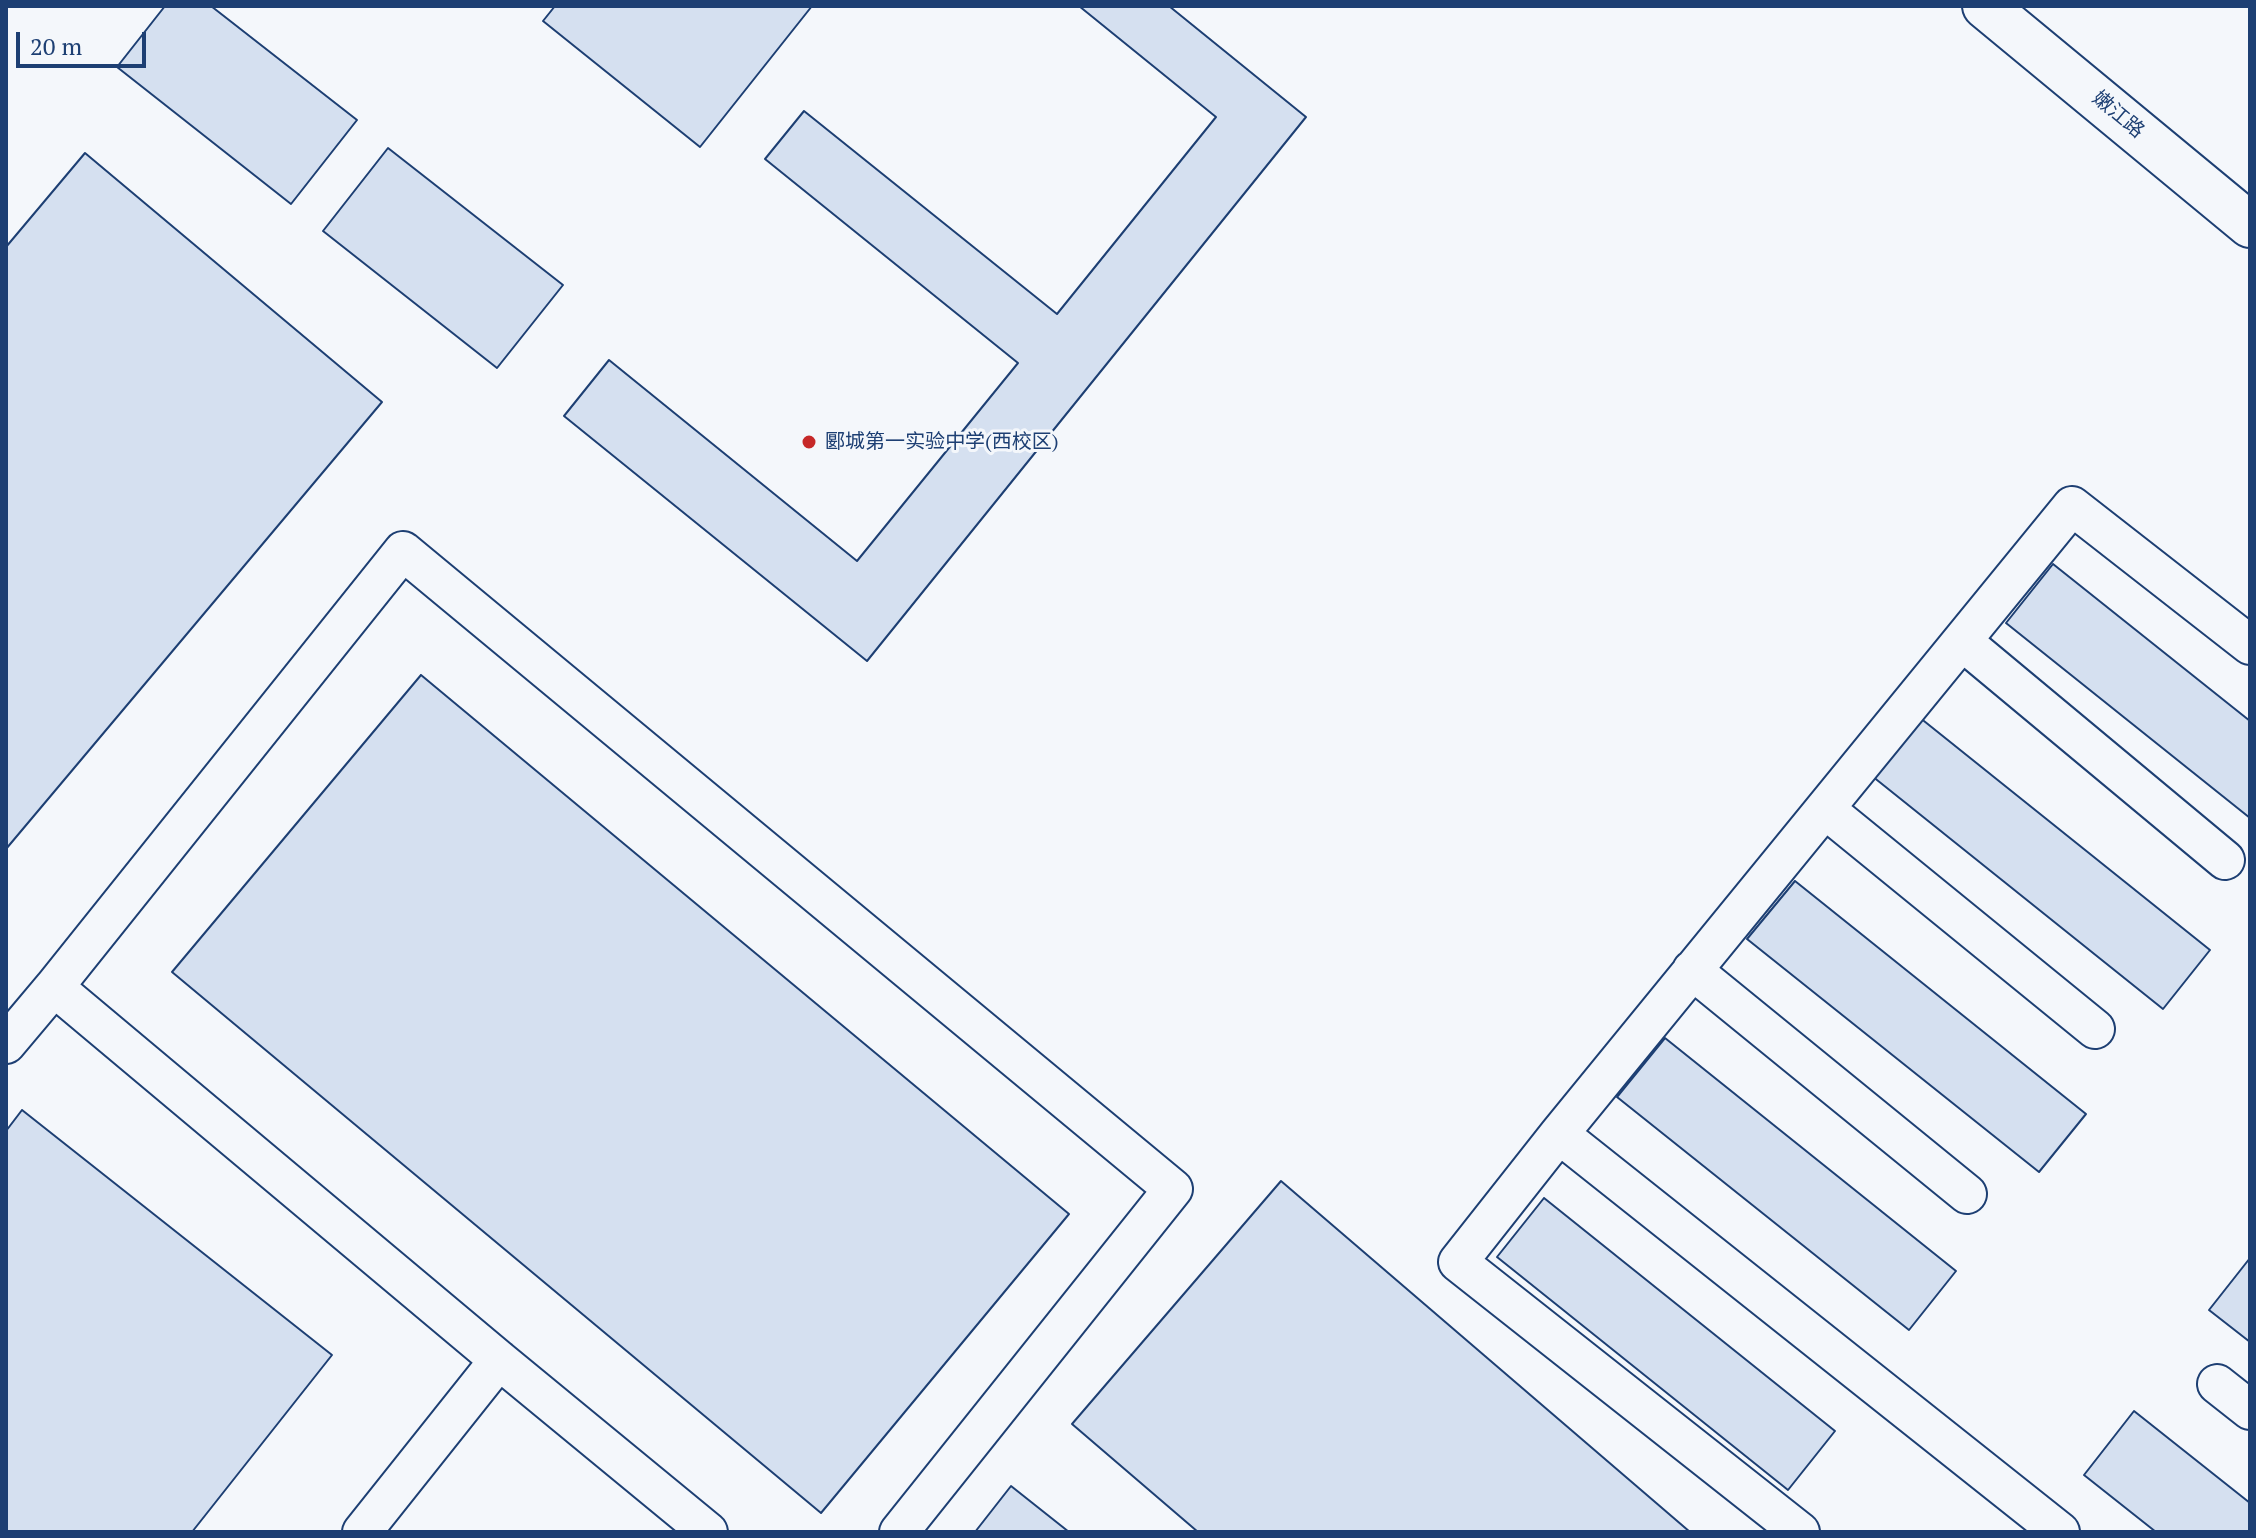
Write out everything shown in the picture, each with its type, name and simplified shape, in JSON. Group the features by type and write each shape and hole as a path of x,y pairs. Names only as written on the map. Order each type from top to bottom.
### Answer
{"street":[{"name":"嫩江路","path":"1985,6 2250,225"},
{"path":"1800,1532 1458,1262 1692,970 2072,506 2250,645"},
{"path":"6,1044 403,551 1173,1189 899,1532"},
{"path":"1962,641 2225,860"},
{"path":"1825,809 2095,1029"},
{"path":"1692,970 1967,1194"},
{"path":"54,987 708,1532"},
{"path":"1559,1134 2060,1532"},
{"path":"362,1532 499,1360"},
{"path":"2217,1384 2250,1410"}],"building":[{"path":"165,6 211,6 357,120 291,204 117,67"},
{"path":"555,6 812,6 700,147 543,21"},
{"path":"1079,6 1169,6 1306,117 867,661 564,416 609,360 857,561 1018,363 765,159 804,111 1057,314 1216,117"},
{"path":"388,148 563,285 497,368 323,231"},
{"path":"85,153 382,402 6,849 6,247"},
{"path":"2053,564 2250,721 2250,818 2006,623"},
{"path":"421,675 1069,1214 821,1513 172,972"},
{"path":"1919,717 2210,950 2163,1009 1872,776"},
{"path":"1795,881 2086,1114 2039,1172 1747,939"},
{"path":"1665,1038 1956,1271 1909,1330 1617,1097"},
{"path":"22,1110 332,1355 192,1532 6,1532 6,1131"},
{"path":"1281,1181 1690,1532 1198,1532 1072,1424"},
{"path":"1544,1198 1835,1431 1788,1490 1497,1257"},
{"path":"2250,1258 2250,1342 2209,1310"},
{"path":"2134,1411 2250,1503 2250,1532 2156,1532 2084,1475"},
{"path":"1011,1486 1069,1532 975,1532"}],"place":[{"name":"郾城第一实验中学(西校区)","path":"809,442"}]}
